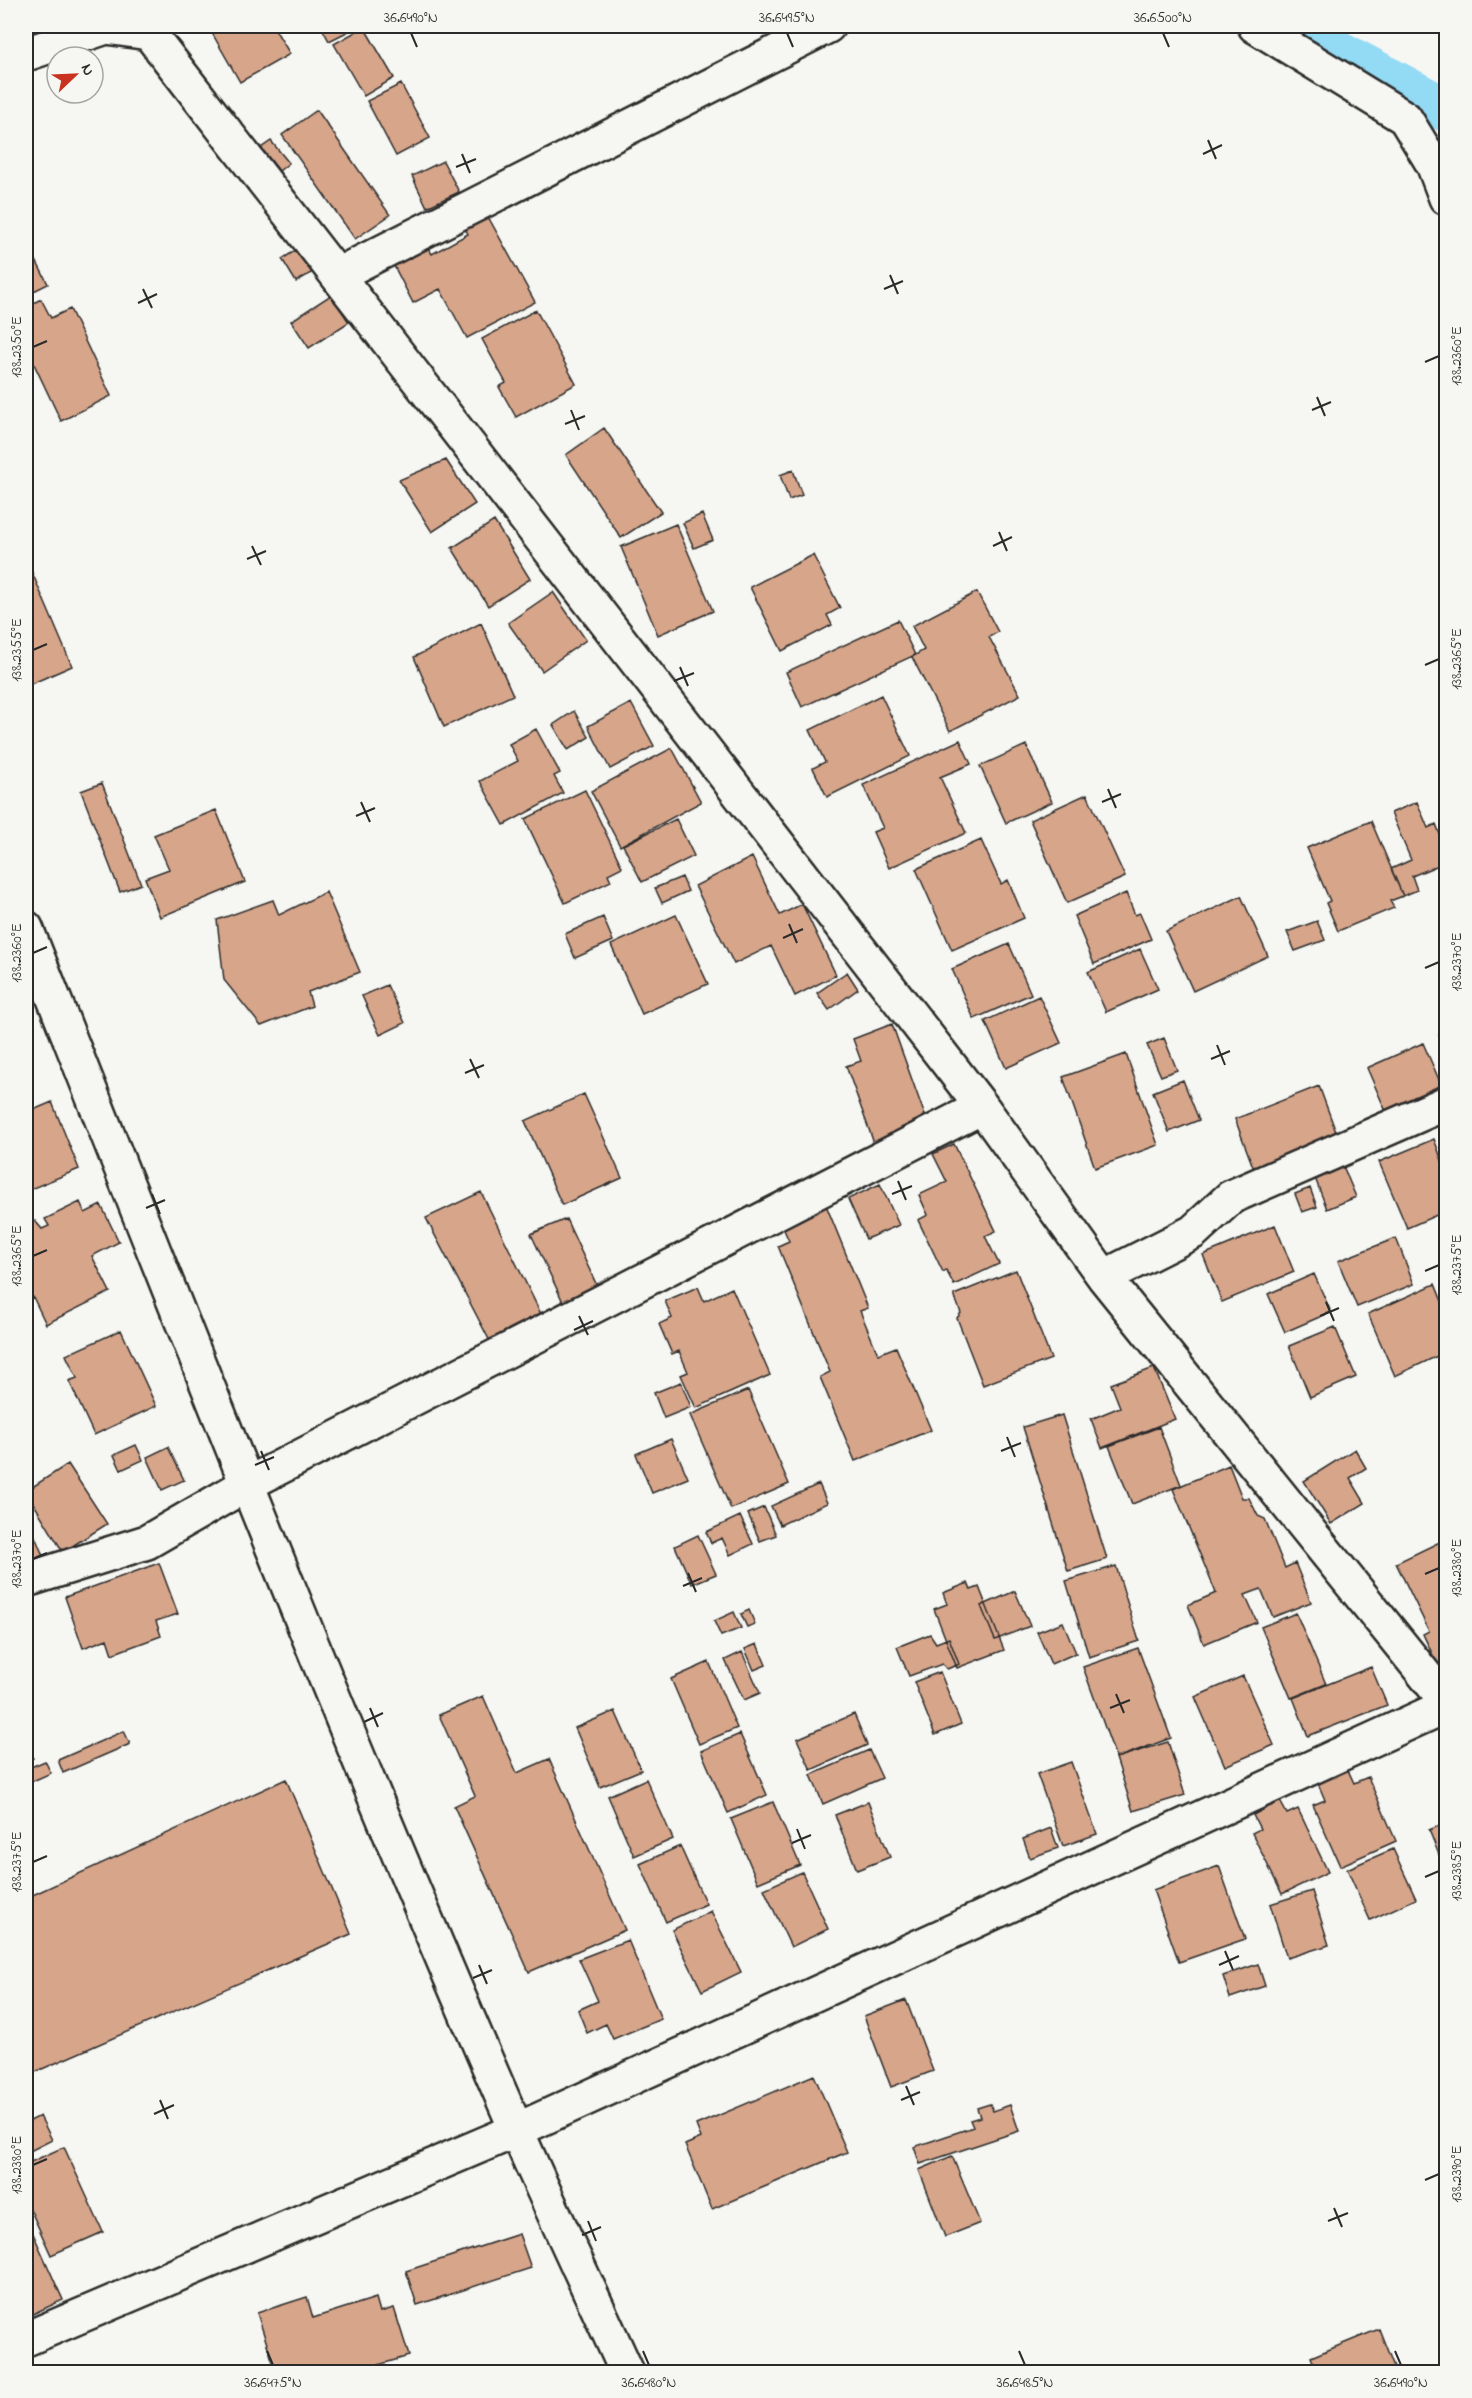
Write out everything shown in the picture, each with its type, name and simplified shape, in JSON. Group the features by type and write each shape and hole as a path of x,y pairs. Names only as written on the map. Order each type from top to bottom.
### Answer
{"street":[{"path":"337,275 828,26"},
{"path":"1255,26 1405,118 1433,164 1446,198"},
{"path":"26,54 106,27 149,33 982,1107 1104,1277 1446,1701"},
{"path":"26,928 247,1484 375,1796 517,2130 627,2373"},
{"path":"1104,1277 1193,1232 1231,1197 1446,1103"},
{"path":"26,1580 147,1542 247,1484 982,1107"},
{"path":"26,2339 517,2130 1446,1706"}],"building":[{"path":"208,26 273,26 290,54 240,82"},
{"path":"321,26 359,26 329,41"},
{"path":"364,27 394,78 364,96 334,44"},
{"path":"401,84 430,138 396,156 367,101"},
{"path":"317,110 390,215 355,239 282,135"},
{"path":"271,141 289,163 279,171 261,148"},
{"path":"443,161 459,192 427,207 412,176"},
{"path":"486,213 535,302 467,338 440,289 413,303 392,262 426,244 432,254 468,234 463,225"},
{"path":"26,241 48,284 26,295"},
{"path":"301,247 316,270 296,282 282,259"},
{"path":"331,295 349,322 309,348 291,321"},
{"path":"41,299 51,318 70,309 111,396 61,421 26,347 26,307"},
{"path":"536,310 576,384 516,417 499,387 506,383 482,339"},
{"path":"604,428 661,512 621,538 566,455"},
{"path":"446,460 475,504 432,532 399,480"},
{"path":"793,470 802,495 789,500 780,475"},
{"path":"702,514 713,540 694,548 683,523"},
{"path":"494,521 530,579 488,606 452,548"},
{"path":"676,524 713,611 658,635 621,547"},
{"path":"813,555 840,608 827,615 832,625 782,651 750,587"},
{"path":"31,570 72,666 26,686 26,572"},
{"path":"553,592 586,640 542,671 508,623"},
{"path":"977,592 998,632 989,637 1020,695 950,731 912,657 924,650 912,626"},
{"path":"898,620 915,655 802,707 786,672"},
{"path":"481,623 513,695 444,727 414,657"},
{"path":"881,695 910,756 827,797 813,768 825,762 810,730"},
{"path":"631,703 654,746 610,769 588,726"},
{"path":"574,711 589,737 568,750 553,725"},
{"path":"536,729 560,773 554,776 563,793 504,825 480,781 518,761 509,744"},
{"path":"960,740 971,764 940,777 966,833 889,868 873,832 883,828 863,785"},
{"path":"1026,745 1052,802 1006,823 980,766"},
{"path":"672,748 701,802 620,846 591,791"},
{"path":"102,783 141,884 120,892 81,791"},
{"path":"585,790 622,867 608,874 611,881 565,903 525,819"},
{"path":"1087,794 1125,877 1067,903 1030,820"},
{"path":"1417,802 1428,828 1436,824 1446,850 1446,862 1412,876 1417,890 1403,896 1391,869 1411,860 1391,813"},
{"path":"216,810 245,882 160,917 145,878 169,869 154,835"},
{"path":"676,819 694,856 642,882 623,845"},
{"path":"1371,821 1403,896 1390,901 1394,908 1338,931 1326,903 1330,901 1307,848"},
{"path":"981,840 1001,884 1008,880 1024,918 952,950 916,869"},
{"path":"752,857 780,915 802,904 836,975 795,996 771,946 734,964 695,886"},
{"path":"682,877 688,891 662,903 655,888"},
{"path":"326,892 360,972 308,992 312,1006 261,1026 224,980 217,920 273,900 279,915"},
{"path":"1126,893 1135,915 1140,913 1151,939 1094,964 1074,916"},
{"path":"1241,896 1268,956 1193,991 1166,931"},
{"path":"676,915 708,984 642,1014 611,945"},
{"path":"603,917 613,941 575,958 565,934"},
{"path":"1317,921 1325,940 1295,951 1287,932"},
{"path":"1009,944 1031,994 974,1019 952,969"},
{"path":"1140,949 1158,989 1106,1012 1088,972"},
{"path":"847,972 858,989 829,1010 817,993"},
{"path":"387,985 405,1023 380,1035 362,996"},
{"path":"1039,996 1061,1043 1006,1068 985,1021"},
{"path":"892,1024 929,1127 875,1146 846,1066 861,1061 853,1039"},
{"path":"1446,1032 1446,1053 1439,1035"},
{"path":"1164,1038 1177,1070 1161,1076 1147,1045"},
{"path":"1423,1043 1444,1091 1388,1116 1367,1068"},
{"path":"1126,1054 1158,1145 1095,1168 1063,1077"},
{"path":"1183,1080 1199,1120 1169,1132 1153,1092"},
{"path":"1319,1086 1339,1140 1255,1172 1235,1119"},
{"path":"584,1094 622,1178 562,1205 525,1121"},
{"path":"52,1102 79,1169 26,1191 26,1113"},
{"path":"1434,1139 1446,1171 1446,1211 1407,1228 1379,1162"},
{"path":"954,1144 996,1231 985,1236 999,1264 954,1285 946,1270 943,1272 918,1220 928,1215 919,1195 947,1182 933,1154"},
{"path":"1343,1166 1356,1197 1327,1209 1315,1178"},
{"path":"880,1184 899,1225 866,1239 848,1199"},
{"path":"1310,1188 1317,1207 1302,1212 1295,1194"},
{"path":"481,1192 544,1320 495,1351 426,1218"},
{"path":"80,1202 85,1213 101,1205 119,1242 92,1256 110,1292 46,1324 33,1297 26,1301 26,1225 35,1221 42,1229 49,1226 45,1219"},
{"path":"826,1205 868,1308 860,1311 878,1354 896,1347 931,1430 855,1461 820,1377 830,1372 778,1246 789,1241 781,1223"},
{"path":"566,1219 598,1288 564,1304 531,1234"},
{"path":"1275,1225 1294,1272 1222,1302 1203,1255"},
{"path":"1396,1238 1414,1284 1357,1307 1338,1261"},
{"path":"1016,1270 1051,1359 983,1385 957,1318 961,1313 954,1295"},
{"path":"1314,1274 1331,1312 1285,1332 1268,1294"},
{"path":"1435,1284 1446,1311 1446,1352 1395,1376 1368,1314"},
{"path":"698,1287 704,1301 732,1288 770,1375 696,1408 681,1375 688,1372 679,1351 672,1354 659,1324 672,1318 665,1301"},
{"path":"1335,1327 1356,1377 1310,1397 1289,1346"},
{"path":"121,1330 156,1406 94,1435 69,1381 77,1378 66,1355"},
{"path":"1154,1368 1175,1419 1102,1448 1091,1419 1120,1407 1111,1384"},
{"path":"681,1382 691,1407 664,1418 654,1393"},
{"path":"748,1390 789,1484 731,1509 690,1415"},
{"path":"1062,1415 1107,1559 1068,1571 1023,1427"},
{"path":"1159,1427 1181,1485 1132,1504 1109,1446"},
{"path":"671,1439 688,1478 652,1493 636,1454"},
{"path":"136,1445 143,1460 121,1470 114,1455"},
{"path":"168,1447 184,1480 162,1490 147,1457"},
{"path":"1355,1449 1366,1468 1350,1478 1365,1503 1331,1524 1304,1481"},
{"path":"68,1464 107,1524 63,1552 26,1491"},
{"path":"1229,1465 1242,1498 1249,1498 1258,1516 1265,1519 1285,1568 1295,1563 1311,1602 1273,1617 1261,1589 1245,1595 1257,1622 1204,1644 1188,1605 1216,1593 1173,1489"},
{"path":"819,1484 827,1503 780,1525 771,1506"},
{"path":"764,1507 776,1535 760,1541 748,1514"},
{"path":"26,1515 44,1558 26,1566"},
{"path":"740,1516 753,1544 730,1555 722,1538 711,1543 706,1532"},
{"path":"698,1535 716,1574 692,1584 675,1546"},
{"path":"1446,1539 1446,1675 1443,1677 1423,1634 1429,1631 1396,1563"},
{"path":"159,1563 178,1614 156,1621 161,1636 112,1654 107,1639 83,1648 65,1597"},
{"path":"1116,1566 1139,1641 1089,1657 1066,1581"},
{"path":"968,1583 971,1590 979,1587 1004,1650 957,1668 934,1609 947,1604 943,1593"},
{"path":"1015,1591 1030,1626 995,1640 981,1606"},
{"path":"749,1610 755,1624 747,1627 741,1614"},
{"path":"734,1612 741,1628 721,1636 714,1621"},
{"path":"1296,1613 1326,1684 1291,1698 1261,1627"},
{"path":"1063,1622 1076,1653 1051,1664 1037,1632"},
{"path":"930,1634 936,1643 949,1638 959,1664 947,1669 942,1664 909,1676 897,1647"},
{"path":"757,1644 766,1665 754,1670 745,1649"},
{"path":"1138,1648 1171,1738 1116,1758 1083,1667"},
{"path":"742,1652 760,1693 744,1700 725,1660"},
{"path":"709,1662 737,1728 699,1744 671,1679"},
{"path":"1371,1667 1387,1705 1308,1736 1293,1698"},
{"path":"940,1672 961,1724 935,1735 914,1682"},
{"path":"1243,1676 1274,1745 1225,1766 1195,1697"},
{"path":"483,1696 517,1773 549,1759 625,1930 529,1972 454,1806 475,1796 439,1715"},
{"path":"615,1711 641,1770 600,1787 575,1728"},
{"path":"854,1714 867,1745 811,1770 797,1739"},
{"path":"124,1731 130,1744 63,1773 58,1760"},
{"path":"740,1734 767,1795 728,1813 701,1751"},
{"path":"1168,1742 1185,1795 1133,1811 1116,1758"},
{"path":"28,1746 33,1758 26,1761 26,1747"},
{"path":"869,1750 882,1778 823,1804 811,1775"},
{"path":"45,1761 51,1773 26,1784 26,1769"},
{"path":"1071,1762 1097,1834 1063,1846 1037,1774"},
{"path":"1347,1768 1354,1783 1368,1777 1396,1841 1340,1866 1313,1805 1325,1800 1317,1781"},
{"path":"286,1779 351,1934 26,2076 26,1898"},
{"path":"646,1779 673,1839 634,1856 608,1796"},
{"path":"1280,1801 1287,1814 1298,1809 1328,1872 1282,1894 1252,1833 1260,1829 1253,1815"},
{"path":"773,1802 800,1865 758,1883 731,1819"},
{"path":"868,1802 890,1857 857,1870 835,1815"},
{"path":"1446,1823 1446,1872 1429,1830"},
{"path":"1051,1828 1058,1848 1030,1858 1023,1839"},
{"path":"680,1846 706,1904 666,1922 640,1864"},
{"path":"1393,1849 1416,1899 1370,1920 1347,1869"},
{"path":"1219,1866 1245,1939 1179,1962 1153,1890"},
{"path":"802,1872 828,1929 791,1947 764,1889"},
{"path":"1312,1891 1329,1945 1287,1958 1270,1904"},
{"path":"711,1911 741,1972 702,1991 672,1930"},
{"path":"628,1940 661,2019 613,2039 606,2024 587,2033 578,2010 598,2001 579,1959"},
{"path":"1258,1964 1265,1986 1230,1998 1223,1976"},
{"path":"906,2000 933,2071 891,2087 864,2016"},
{"path":"814,2075 847,2152 712,2209 685,2145 701,2138 696,2125"},
{"path":"990,2104 993,2111 1010,2105 1019,2131 920,2164 914,2147 973,2127 970,2120 980,2117 977,2108"},
{"path":"40,2116 52,2140 26,2153 26,2123"},
{"path":"64,2147 103,2232 51,2255 26,2200 26,2164"},
{"path":"952,2156 980,2223 945,2237 919,2170"},
{"path":"26,2218 63,2300 26,2317"},
{"path":"519,2234 531,2268 417,2305 406,2271"},
{"path":"307,2297 313,2318 376,2298 380,2312 394,2308 409,2356 354,2372 348,2372 345,2365 320,2372 276,2372 257,2313"},
{"path":"1379,2329 1396,2372 1317,2372 1311,2357"}],"waterway":[{"path":"1289,26 1446,110"}]}
